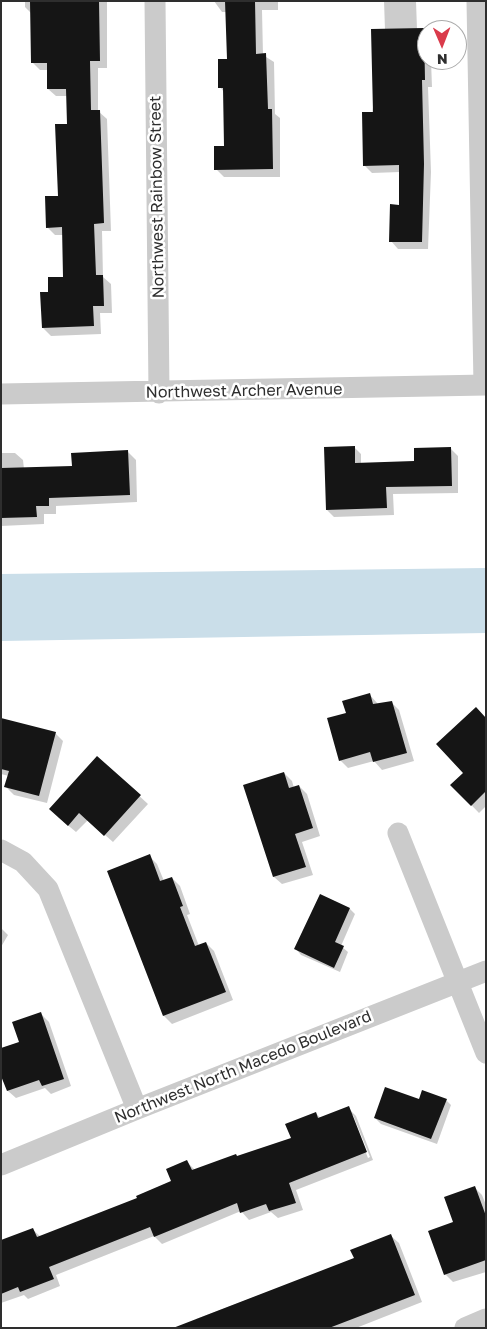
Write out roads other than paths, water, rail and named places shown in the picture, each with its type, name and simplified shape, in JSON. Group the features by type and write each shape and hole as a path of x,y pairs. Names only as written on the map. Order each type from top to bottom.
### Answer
{"street":[{"name":"Northwest Rainbow Street","path":"155,1 159,393"},
{"path":"477,1 485,385"},
{"name":"Northwest Archer Avenue","path":"1,394 159,393 485,385"},
{"path":"398,833 486,1053"},
{"path":"1,850 23,862 48,889 137,1109"},
{"name":"Northwest North Macedo Boulevard","path":"1,1165 137,1109 486,972"},
{"path":"465,1328 486,1319"}],"water":[{"path":"486,568 486,633 1,641 1,574"}]}
